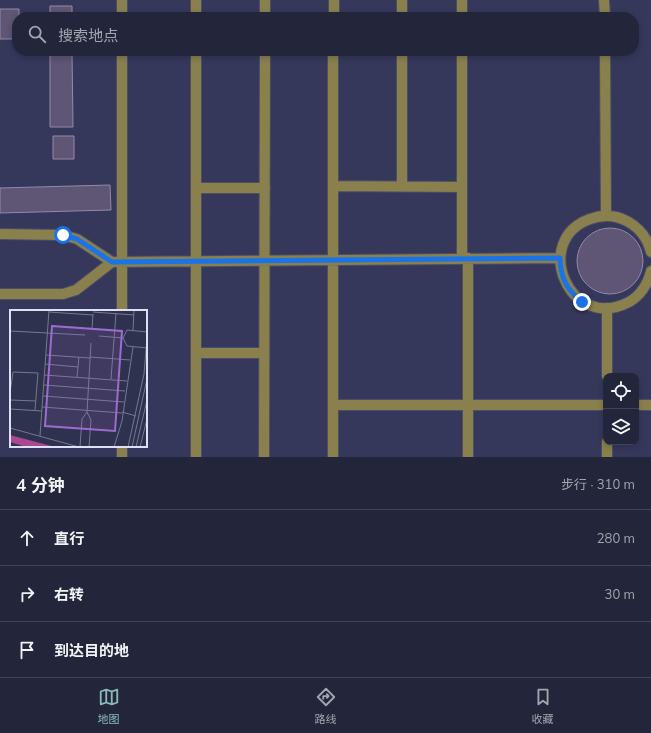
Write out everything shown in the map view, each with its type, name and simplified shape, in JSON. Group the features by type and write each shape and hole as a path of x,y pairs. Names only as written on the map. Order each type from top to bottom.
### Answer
{"street":[{"path":"122,0 122,12"},
{"path":"196,0 196,12"},
{"path":"265,0 265,12"},
{"path":"334,0 334,12"},
{"path":"402,0 402,12"},
{"path":"462,0 462,12"},
{"path":"604,0 604,12"},
{"path":"122,56 117,262 122,310"},
{"path":"196,56 196,457"},
{"path":"264,457 265,56"},
{"path":"333,457 334,56"},
{"path":"402,56 402,186"},
{"path":"462,56 462,187 465,258 468,457"},
{"path":"605,56 606,216"},
{"path":"333,186 462,187"},
{"path":"196,188 265,188"},
{"path":"651,252 644,236 637,228 628,221 619,217 606,216 589,219 573,230 566,238 560,258 560,268 567,287 582,302 591,306 606,308 622,306 631,301 640,294 646,286 651,271"},
{"path":"0,234 63,235 77,239 117,262 560,258"},
{"path":"0,294 63,294 76,290 117,262"},
{"path":"606,308 607,373"},
{"path":"196,353 264,353"},
{"path":"333,405 603,405"},
{"path":"639,405 651,405"},
{"path":"607,445 607,457"}],"shaded area":[{"path":"0,0 651,0 651,457 0,457"}],"building":[{"path":"50,6 72,6 72,12 50,12"},
{"path":"0,9 19,9 19,12 12,12 12,39 0,39"},
{"path":"50,56 72,56 73,127 50,127"},
{"path":"53,136 74,136 74,159 53,159"},
{"path":"110,185 111,210 0,213 0,188"},
{"path":"610,228 623,230 633,238 641,248 643,261 641,274 633,284 623,292 610,294 597,292 587,284 579,274 577,261 579,248 587,238 597,230"}],"route":[{"path":"63,235 77,239 112,262 560,258 560,268 567,287 582,302"}]}
